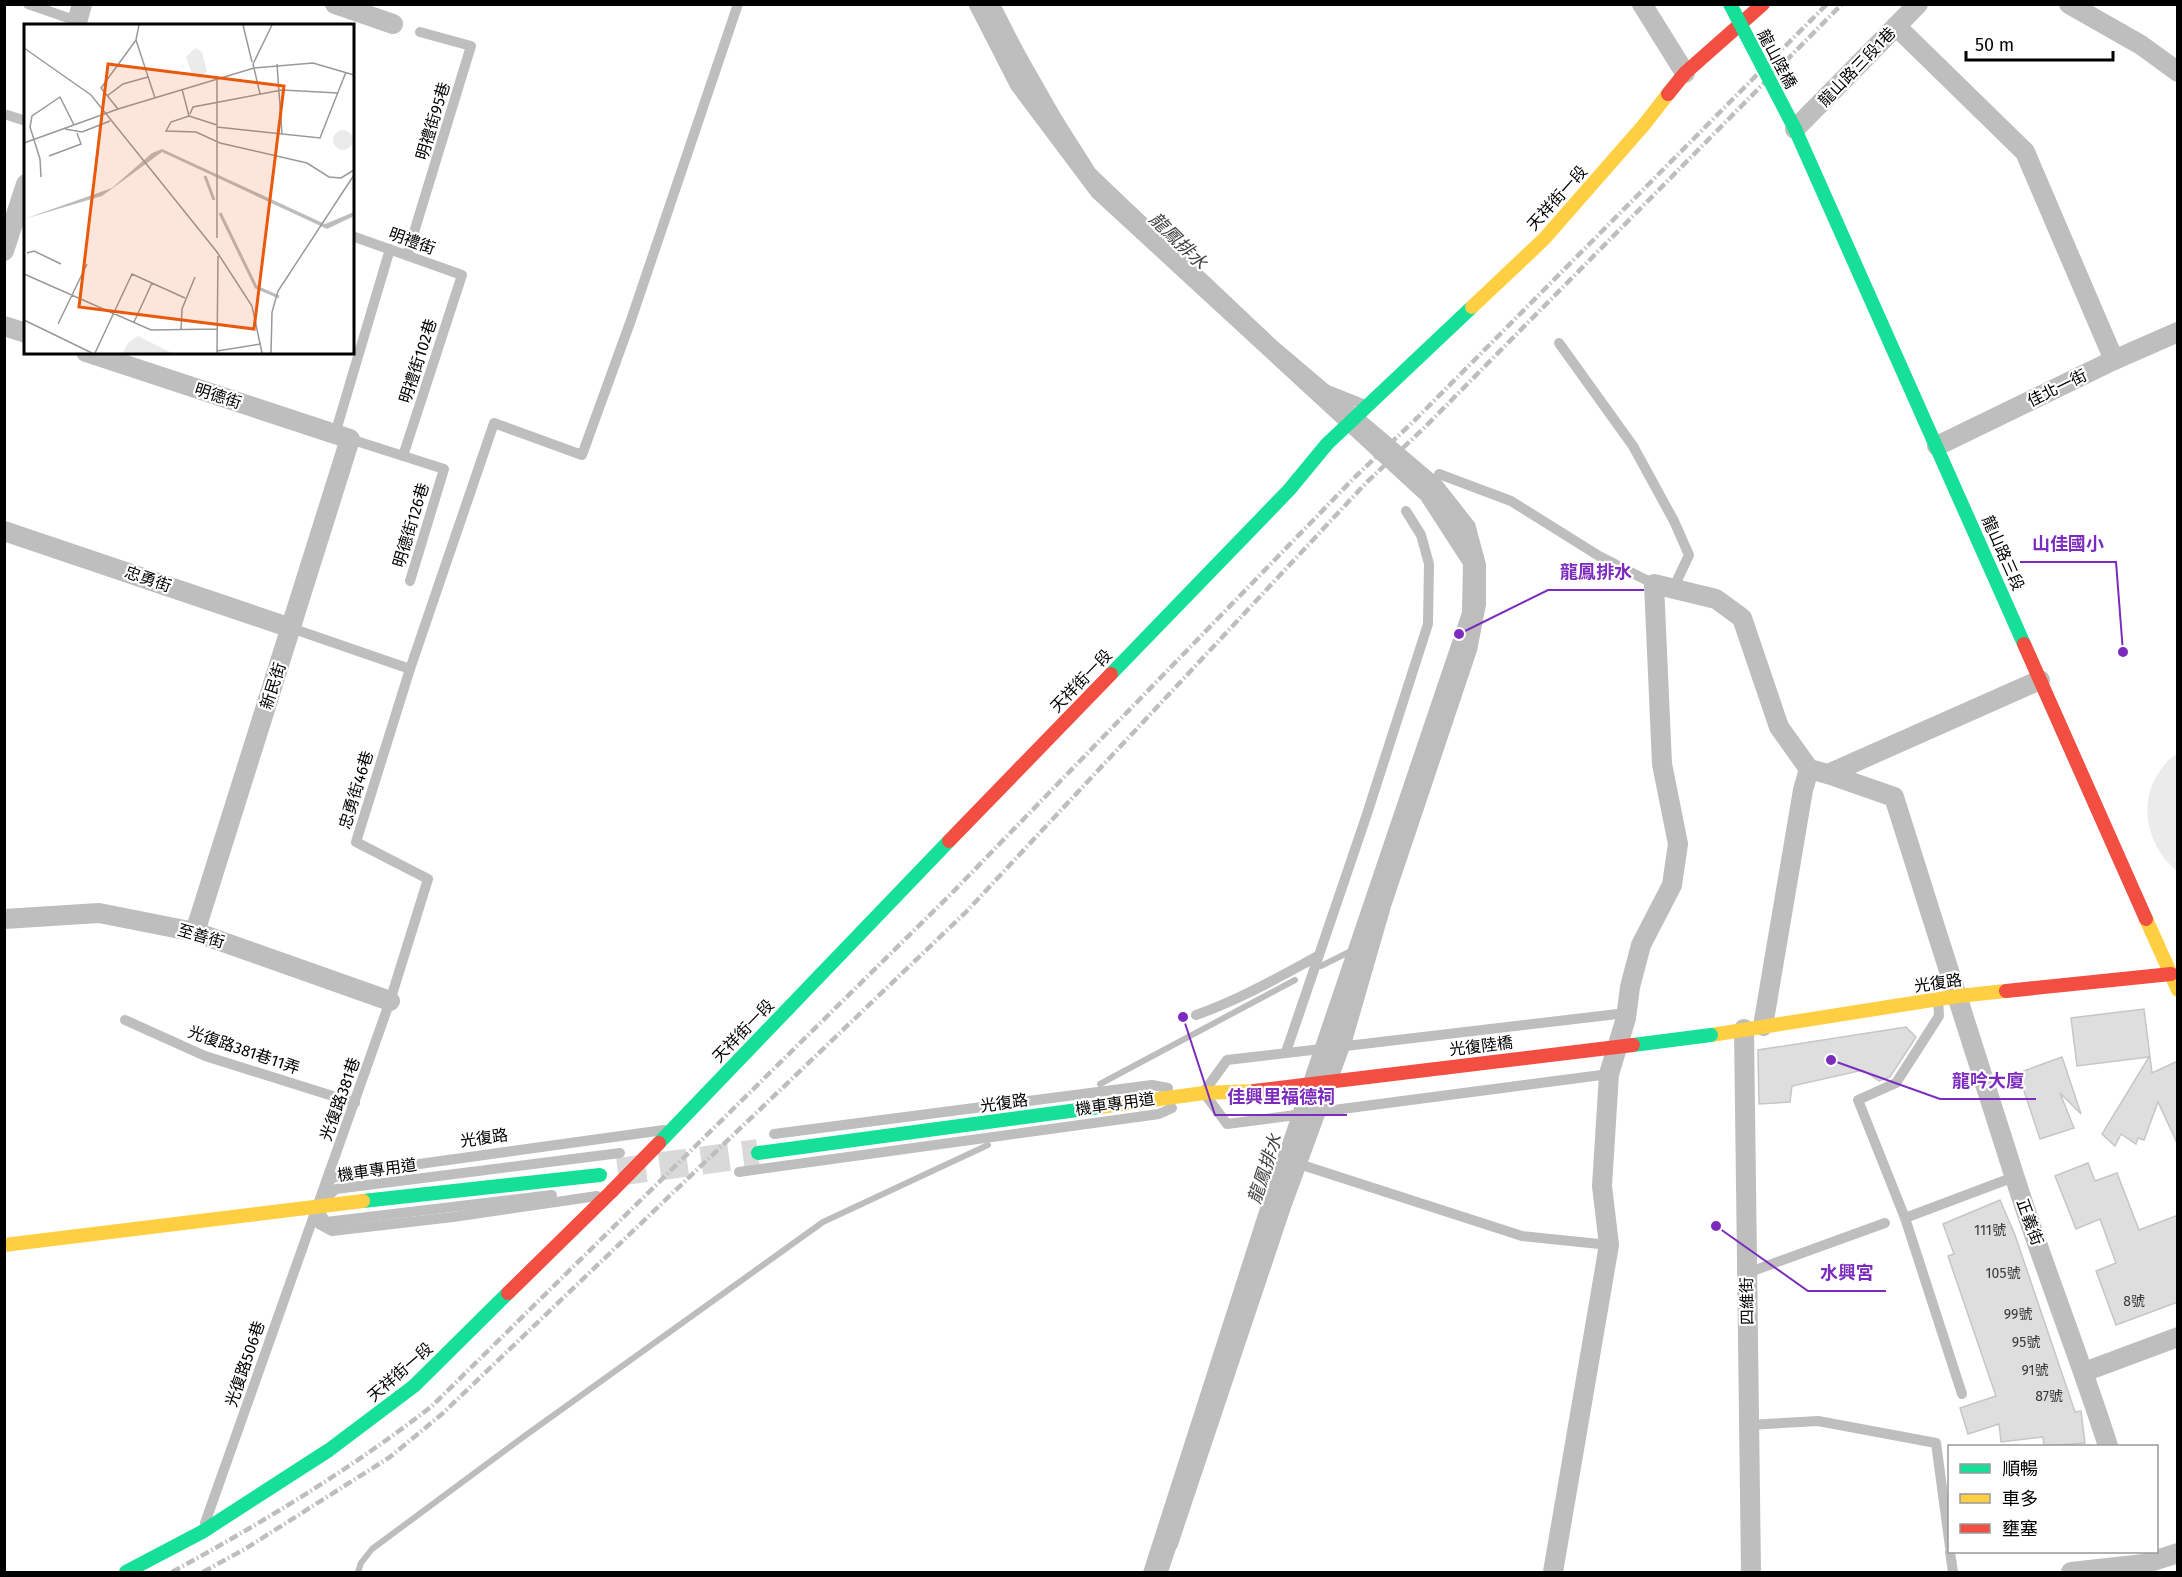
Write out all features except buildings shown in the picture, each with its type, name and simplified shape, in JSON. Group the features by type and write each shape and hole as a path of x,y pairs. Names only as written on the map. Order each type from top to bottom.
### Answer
{"street":[{"path":"335,4 393,24"},
{"path":"1642,4 1685,73"},
{"name":"龍山陸橋","path":"1730,4 1796,129"},
{"name":"天祥街一段","path":"126,1572 202,1532 329,1450 414,1386 659,1143 1289,490 1327,444 1544,239 1643,126 1685,73 1763,4"},
{"name":"龍山路三段1巷","path":"1796,129 1918,4"},
{"path":"2069,4 2141,45 2178,72"},
{"path":"1896,26 2025,152 2114,360"},
{"name":"龍山路三段","path":"1796,129 2178,990"},
{"path":"4,251 24,190"},
{"path":"4,326 24,332"},
{"name":"佳北一街","path":"1937,446 2114,360 2178,332"},
{"name":"明德街","path":"92,354 342,436"},
{"name":"新民街","path":"195,932 291,628 342,436"},
{"name":"忠勇街","path":"4,531 291,628"},
{"path":"1553,1572 1609,1245 1602,1186 1609,1074 1626,1014 1641,945 1672,885 1678,844 1662,764 1663,586 1716,598 1742,618 1779,727 1818,771 2040,680"},
{"name":"正義街","path":"1818,771 1894,797 2014,1177 2108,1445"},
{"name":"四維街","path":"1751,1572 1747,1274 1753,1028 1803,790 1818,771"},
{"name":"至善街","path":"4,919 99,913 195,932 390,1001"},
{"name":"光復路","path":"1712,1035 1958,996 2170,974"},
{"name":"光復陸橋","path":"1254,1091 1712,1035"},
{"name":"光復路","path":"758,1153 1204,1093 1254,1091"},
{"path":"4,1245 316,1206 600,1174"},
{"path":"2084,1372 2178,1338"},
{"path":"2071,1572 2143,1562 2178,1553"}],"lane":[{"path":"28,4 78,17"},
{"path":"291,628 410,669 494,423 582,455 631,320 738,4"},
{"path":"992,4 1084,165 1282,357 1325,389 1368,406"},
{"name":"明禮街95巷","path":"407,255 471,46 420,32"},
{"path":"4,114 24,120"},
{"name":"明禮街","path":"354,237 462,275"},
{"path":"342,436 390,249"},
{"name":"明禮街102巷","path":"403,456 462,275"},
{"path":"1439,474 1511,501 1599,556 1663,586 1689,555 1674,521 1633,446 1559,343"},
{"name":"明德街126巷","path":"342,436 444,469 410,581"},
{"path":"1286,1052 1428,624 1429,564 1421,535 1406,511"},
{"name":"忠勇街46巷","path":"390,1001 428,879 356,842 410,669"},
{"path":"1196,1015 1214,1009 1318,956"},
{"path":"1938,999 1939,1016 1896,1083 1858,1100 1905,1218 1962,1394"},
{"name":"光復路381巷","path":"316,1206 390,1001"},
{"path":"1609,1074 1227,1124 1204,1093 1227,1060 1626,1014"},
{"name":"光復路381巷11弄","path":"125,1020 206,1056 355,1103"},
{"name":"機車專用道","path":"774,1134 1152,1085 1204,1093"},
{"name":"機車專用道","path":"739,1172 1159,1114 1204,1093"},
{"name":"光復路","path":"316,1206 331,1179 340,1175 673,1128"},
{"name":"機車專用道","path":"316,1206 336,1189 620,1154"},
{"path":"1163,1572 1299,1164 1522,1236 1609,1245"},
{"path":"1905,1218 2014,1177"},
{"path":"316,1206 326,1222 587,1191"},
{"path":"316,1206 319,1224 332,1231 453,1217 611,1192"},
{"name":"光復路506巷","path":"202,1532 316,1206"},
{"path":"1747,1274 1885,1223"},
{"path":"1749,1425 1818,1421 1936,1443 1948,1532"},
{"path":"1950,1553 1953,1572"}],"shaded area":[{"path":"968,5 1001,5 1042,85 1096,170 1277,341 1442,481 1475,523 1486,564 1486,605 1477,651 1391,907 1352,1042 1291,1208 1177,1548 1169,1555 1164,1572 1143,1572 1257,1217 1462,612 1463,565 1421,500 1092,197 1011,89"},
{"path":"2177,754 2177,871 2159,851 2153,839 2147,813 2148,799 2158,774 2164,765"}],"waterway":[{"path":"1321,966 1351,951"},
{"path":"1100,1084 1295,980"},
{"path":"358,1572 361,1563 372,1549 526,1435 823,1222 988,1145"}],"tunnel":[{"path":"618,1172 758,1153"}],"railway":[{"path":"172,1572 305,1494 370,1452 432,1406 950,895 1355,477 1417,418 1827,4"},
{"path":"203,1572 245,1549 390,1457 442,1414 966,912 1365,484 1426,426 1842,4"}],"traffic: fast":[{"path":"1730,4 1795,129"},
{"path":"1795,129 2024,644"},
{"path":"1111,674 1289,490 1327,444 1472,307"},
{"path":"659,1143 949,841"},
{"path":"1633,1045 1711,1035"},
{"path":"758,1153 1100,1107"},
{"path":"363,1201 600,1175"},
{"path":"126,1572 202,1532 329,1450 414,1386 508,1293"}],"traffic: slow":[{"path":"1472,307 1544,239 1668,94"},
{"path":"2146,919 2178,990"},
{"path":"1711,1035 1958,996 2006,991"},
{"path":"1100,1107 1204,1093 1254,1091"},
{"path":"4,1245 363,1201"}],"traffic: jam":[{"path":"1668,94 1685,73 1763,4"},
{"path":"2024,644 2146,919"},
{"path":"949,841 1111,674"},
{"path":"2006,991 2171,974"},
{"path":"1254,1091 1633,1045"},
{"path":"612,1191 659,1143"},
{"path":"508,1293 612,1191"}],"place":[{"name":"龍鳳排水","path":"1459,634"},
{"name":"山佳國小","path":"2123,652"},
{"name":"佳興里福德祠","path":"1183,1017"},
{"name":"龍吟大廈","path":"1831,1060"},
{"name":"水興宮","path":"1716,1226"}]}
